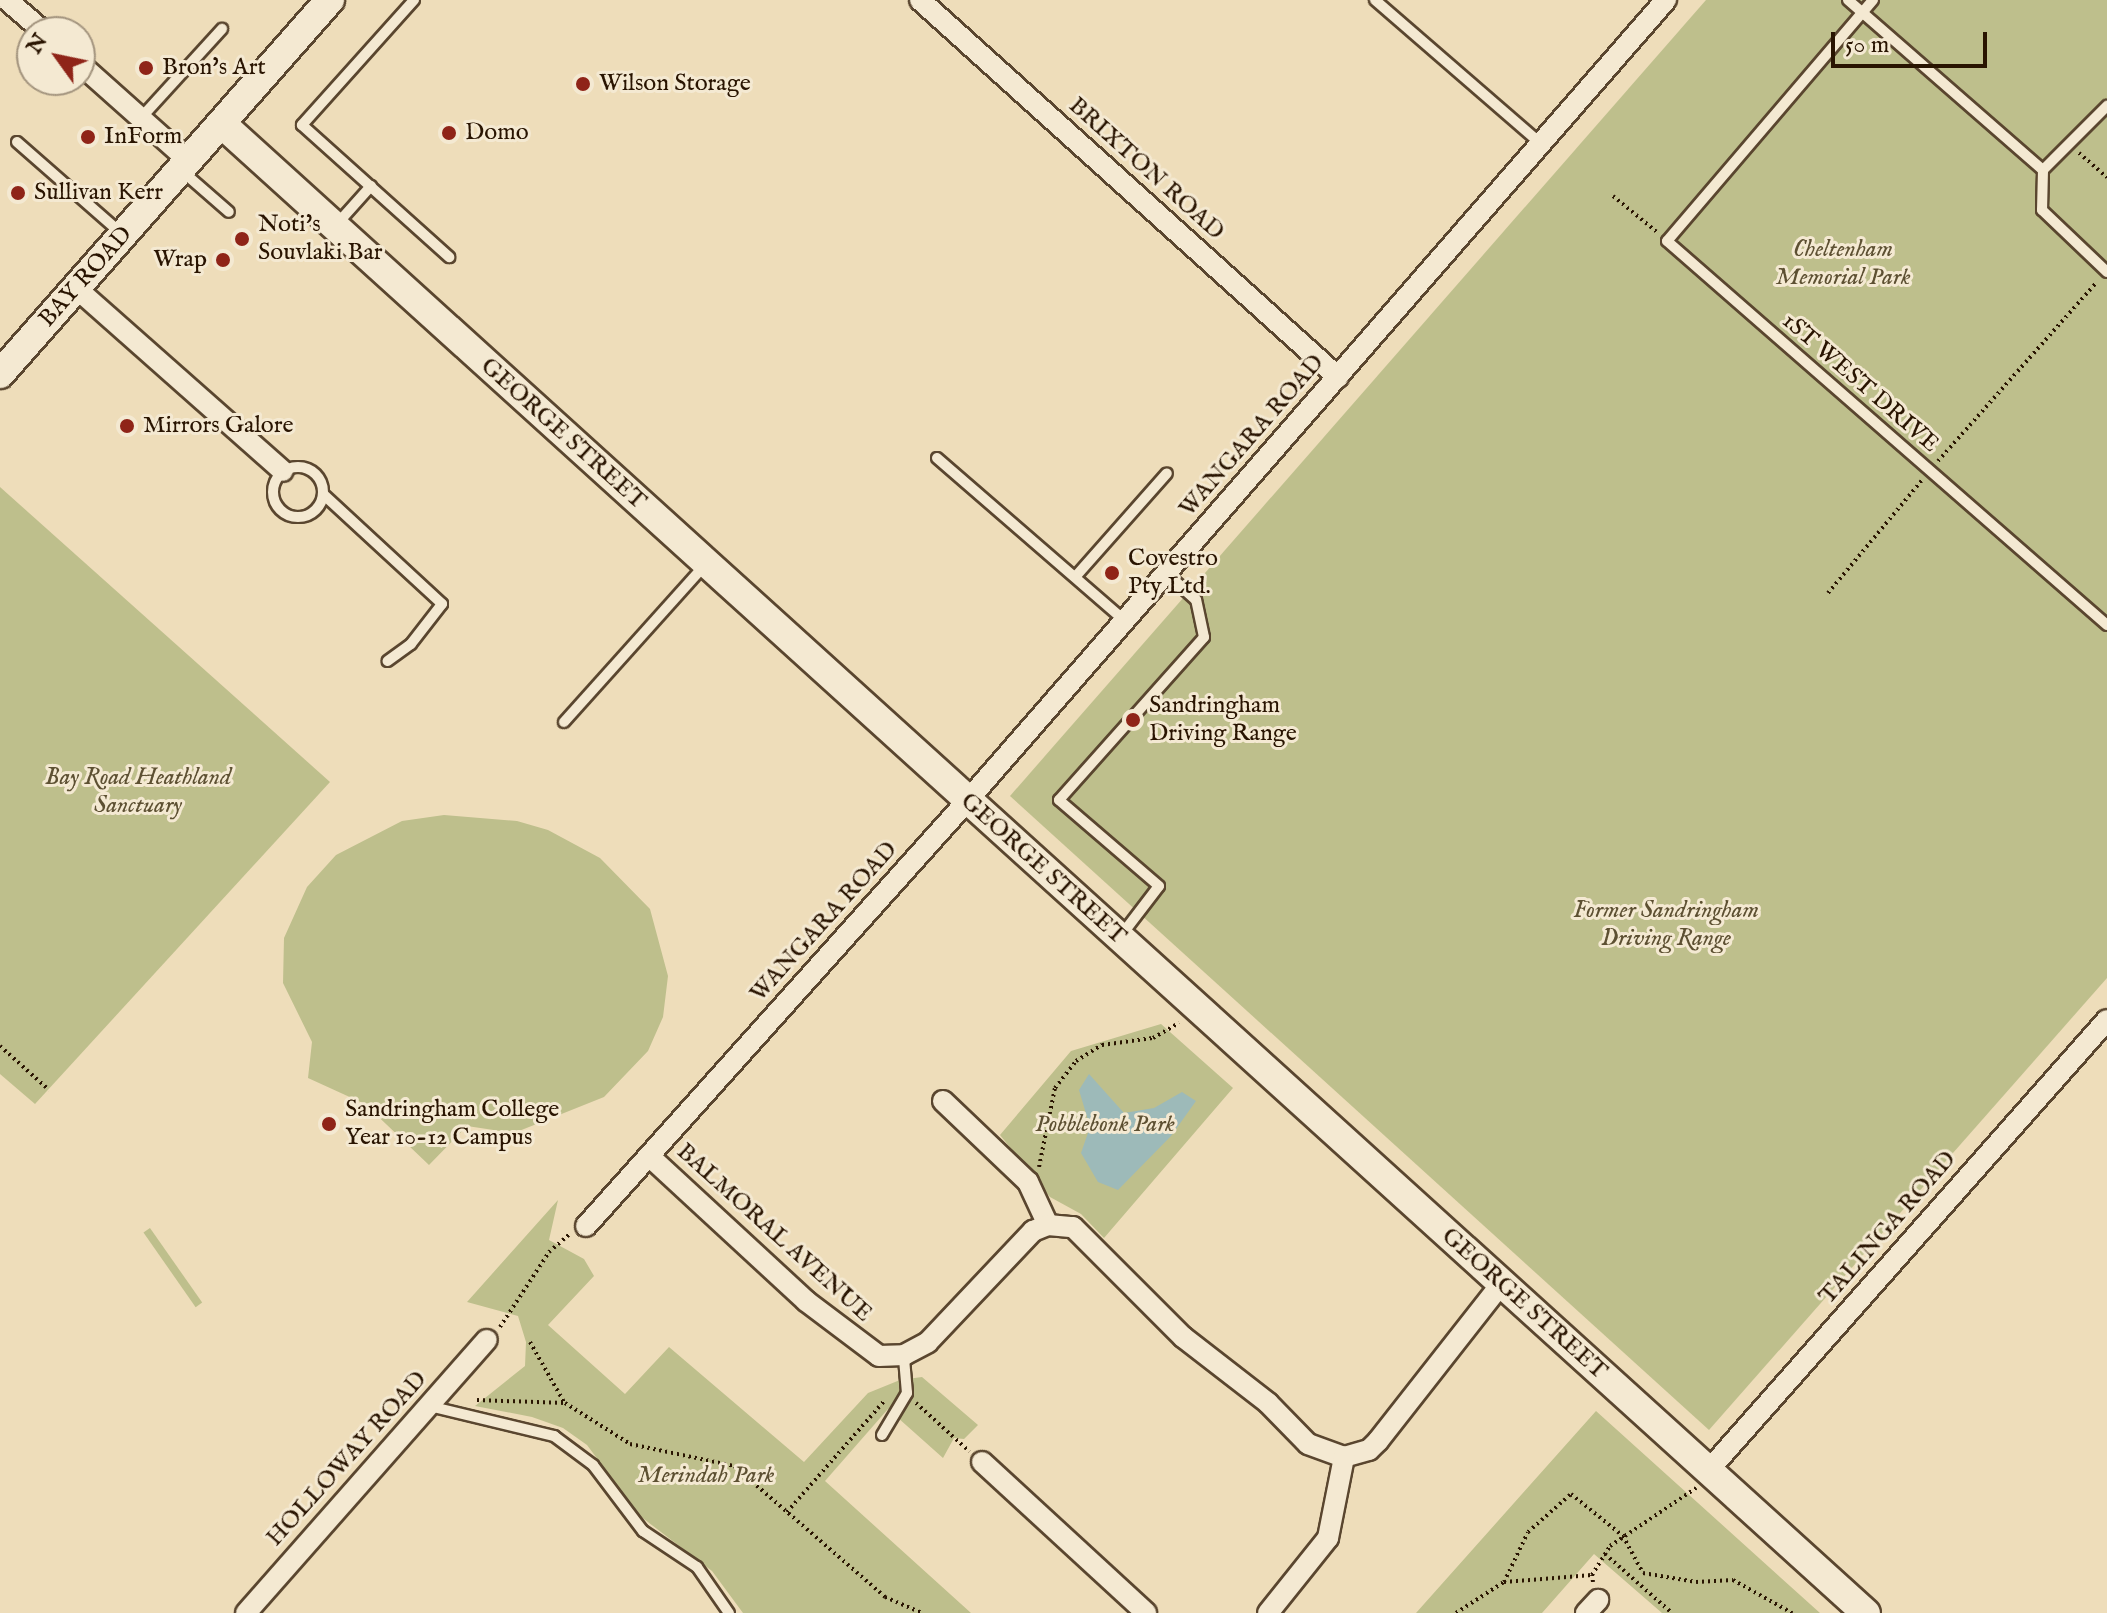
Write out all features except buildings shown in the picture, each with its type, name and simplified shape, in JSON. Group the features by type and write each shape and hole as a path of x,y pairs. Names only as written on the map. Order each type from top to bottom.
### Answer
{"street":[{"path":"7,0 26,16"},
{"name":"BAY ROAD","path":"0,374 330,0"},
{"name":"BRIXTON ROAD","path":"920,0 1338,377"},
{"name":"WANGARA ROAD","path":"586,1226 968,800 1665,0"},
{"path":"96,79 185,166"},
{"name":"GEORGE STREET","path":"222,124 1866,1613"},
{"path":"76,288 283,471"},
{"name":"TALINGA ROAD","path":"1708,1471 2107,1020"},
{"path":"943,1101 1028,1182 1048,1225"},
{"name":"BALMORAL AVENUE","path":"649,1156 856,1342 879,1356 904,1355"},
{"path":"904,1355 928,1342 1022,1238 1048,1225 1073,1227 1088,1238 1155,1311 1268,1403 1308,1444 1344,1457 1369,1450 1378,1441 1502,1283"},
{"name":"HOLLOWAY ROAD","path":"246,1613 487,1340"},
{"path":"1268,1613 1328,1538 1344,1457"},
{"path":"982,1462 1146,1613"}],"lane":[{"path":"414,0 302,125 449,257"},
{"path":"1375,0 1540,143"},
{"path":"1848,0 2043,170"},
{"path":"1667,241 1873,0"},
{"path":"140,119 222,29"},
{"path":"2107,106 2071,146 2043,170 2042,210 2107,271"},
{"path":"17,142 123,234"},
{"path":"185,166 229,212"},
{"path":"335,226 371,186"},
{"name":"1ST WEST DRIVE","path":"1667,241 2107,625"},
{"path":"937,458 1124,620"},
{"path":"323,494 314,512 289,516 279,510 272,493 283,471 309,469 318,477 323,494 442,604 411,644 388,661"},
{"path":"1076,576 1167,473"},
{"path":"564,722 706,564"},
{"path":"1119,938 1159,886 1059,800 1204,637 1196,600 1166,573"},
{"path":"882,1435 907,1393 904,1355"},
{"path":"429,1406 554,1436 593,1465 643,1531 697,1567 729,1613"}],"path":[{"path":"2071,146 2107,177"},
{"path":"1613,196 1667,241"},
{"path":"1828,593 1929,471 2107,271"},
{"path":"1028,1182 1040,1165 1055,1088 1076,1061 1102,1045 1153,1038 1195,1007"},
{"path":"0,1046 49,1090"},
{"path":"487,1340 506,1321 549,1252 564,1236 586,1226"},
{"path":"530,1342 565,1403 630,1444 734,1466 885,1597 922,1613"},
{"path":"787,1512 881,1401 907,1393 982,1462"},
{"path":"477,1400 565,1403"},
{"path":"1592,1606 1592,1575 1605,1554 1623,1536 1692,1494 1708,1471"},
{"path":"1504,1582 1528,1532 1571,1494 1623,1536 1643,1573 1696,1582 1733,1580 1792,1613"},
{"path":"1605,1554 1672,1613"},
{"path":"1456,1613 1504,1582 1592,1575"}],"green space":[{"name":"Former Sandringham Driving Range","path":"1706,0 2107,0 2107,978 1709,1430 1010,796"},
{"name":"Bay Road Heathland Sanctuary","path":"0,487 330,782 35,1104 0,1074"},
{"path":"444,815 517,821 548,830 600,858 650,909 668,976 663,1017 648,1051 604,1097 514,1133 467,1126 429,1165 365,1104 308,1078 312,1042 283,983 284,938 307,887 336,855 402,821"},
{"name":"Pobblebonk Park","path":"1161,1024 1233,1088 1104,1238 1081,1214 1050,1197 1000,1135 1071,1051"},
{"name":"Merindah Park","path":"558,1200 549,1240 584,1259 594,1276 548,1325 625,1394 669,1347 804,1462 868,1393 900,1380 922,1377 978,1425 964,1439 954,1438 943,1458 888,1409 825,1481 971,1613 743,1613 712,1571 640,1516 587,1445 563,1428 532,1417 475,1406 525,1366 526,1342 518,1316 467,1302"},
{"path":"150,1228 202,1303 196,1307 143,1233"},
{"path":"1596,1411 1820,1613 1662,1613 1594,1554 1542,1613 1416,1613"}],"water":[{"path":"1089,1074 1124,1113 1154,1108 1182,1092 1196,1101 1171,1136 1118,1190 1098,1182 1081,1153 1090,1127 1079,1090"}],"place":[{"name":"Bron's Art","path":"146,68"},
{"name":"Wilson Storage","path":"583,84"},
{"name":"Domo","path":"449,133"},
{"name":"InForm","path":"88,137"},
{"name":"Sullivan Kerr","path":"18,193"},
{"name":"Noti's Souvlaki Bar","path":"242,239"},
{"name":"Wrap","path":"223,260"},
{"name":"Mirrors Galore","path":"127,426"},
{"name":"Covestro Pty Ltd.","path":"1112,573"},
{"name":"Sandringham Driving Range","path":"1133,720"},
{"name":"Sandringham College Year 10-12 Campus","path":"329,1124"}],"park label":[{"name":"Cheltenham Memorial Park","path":"1843,264"}]}
